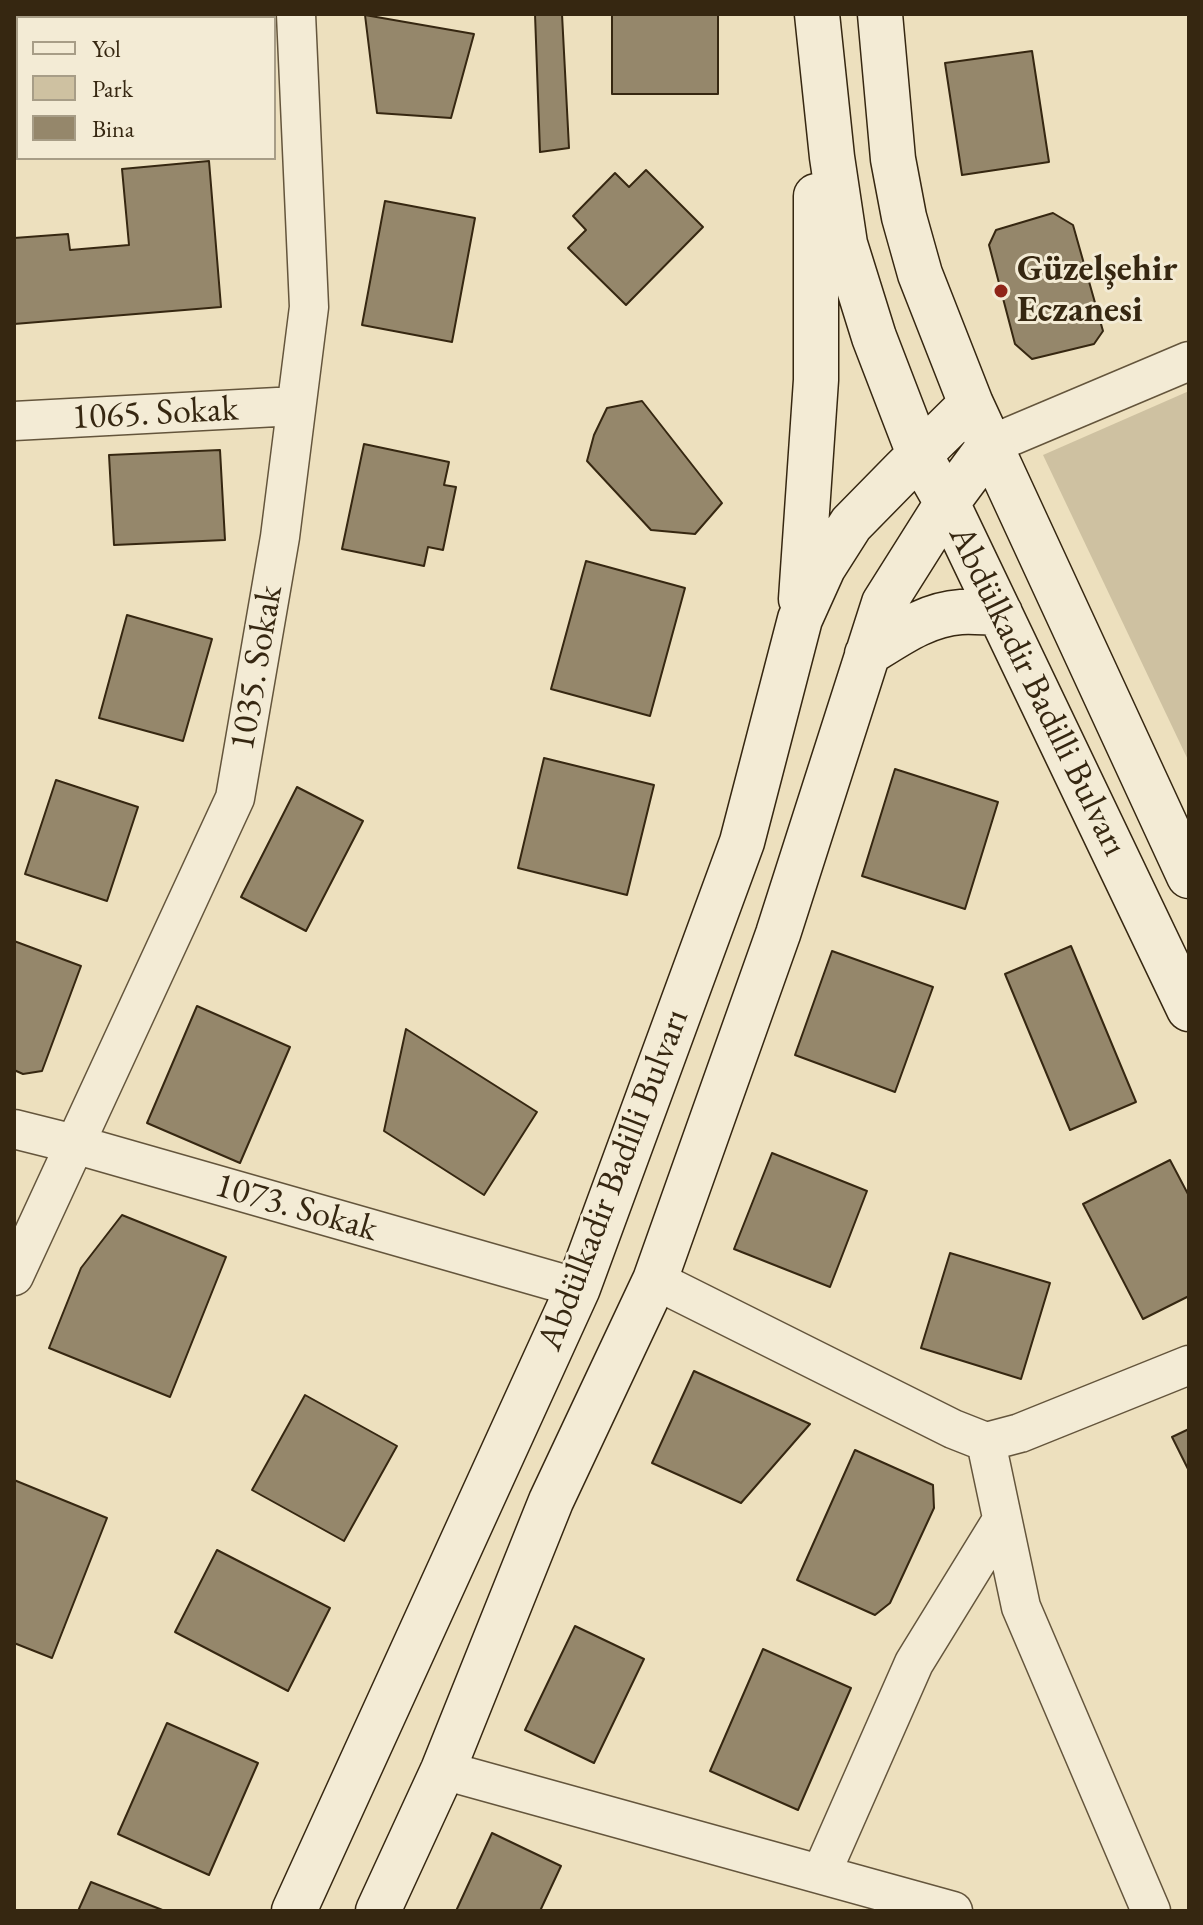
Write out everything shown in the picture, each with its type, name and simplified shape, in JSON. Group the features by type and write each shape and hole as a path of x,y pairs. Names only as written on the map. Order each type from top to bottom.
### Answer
{"main road":[{"name":"Abdülkadir Badilli Bulvarı","path":"817,14 845,244 874,337 919,454 947,503 1189,1009"},
{"path":"799,626 816,380 817,14"},
{"name":"Abdülkadir Badilli Bulvarı","path":"880,14 893,159 904,217 920,274 971,404 1189,876"},
{"name":"Abdülkadir Badilli Bulvarı","path":"294,1911 578,1288 742,842 799,626 823,568 851,524 971,404"},
{"name":"Abdülkadir Badilli Bulvarı","path":"378,1911 443,1770 551,1501 655,1280 778,934 884,603 947,503 990,445"},
{"path":"867,654 931,618 959,612 1000,613"}],"street":[{"name":"1035. Sokak","path":"14,1276 235,798 280,537 309,307 296,14"},
{"path":"990,445 1189,361"},
{"name":"1065. Sokak","path":"14,421 296,406"},
{"name":"1073. Sokak","path":"14,1129 578,1288"},
{"path":"655,1280 953,1429 986,1442 1020,1433 1189,1365"},
{"path":"986,1442 1021,1607 1151,1911"},
{"path":"821,1874 914,1663 1002,1520"},
{"path":"443,1770 953,1911"}],"green space":[{"path":"1189,391 1189,762 1043,455"}],"building":[{"path":"535,14 562,14 569,148 540,152"},
{"path":"612,14 718,14 718,94 612,94"},
{"path":"365,15 474,34 451,118 377,113"},
{"path":"1032,51 1049,162 962,175 945,63"},
{"path":"209,161 221,307 14,324 14,238 68,234 70,250 129,245 122,169"},
{"path":"646,170 703,227 626,305 568,248 586,230 573,216 615,173 629,187"},
{"path":"385,201 475,218 452,342 362,325"},
{"path":"1053,213 1073,225 1103,331 1094,344 1032,359 1015,344 989,245 996,230"},
{"path":"642,401 722,503 695,534 651,530 587,461 594,435 607,408"},
{"path":"364,444 449,462 444,485 456,487 443,550 428,547 424,566 342,549"},
{"path":"220,450 225,540 114,545 109,455"},
{"path":"586,561 685,588 650,716 551,689"},
{"path":"127,615 212,639 183,741 99,718"},
{"path":"544,758 654,785 627,895 518,868"},
{"path":"895,769 998,802 965,909 862,876"},
{"path":"56,780 138,807 107,901 25,874"},
{"path":"297,787 363,821 306,931 241,897"},
{"path":"14,941 81,966 42,1071 23,1074 14,1070"},
{"path":"1071,946 1136,1102 1070,1130 1005,974"},
{"path":"832,951 933,987 895,1092 795,1055"},
{"path":"197,1006 290,1047 240,1163 147,1123"},
{"path":"406,1029 537,1112 484,1195 384,1131"},
{"path":"772,1153 867,1191 830,1287 734,1249"},
{"path":"1170,1160 1189,1196 1189,1296 1143,1319 1083,1204"},
{"path":"122,1215 226,1257 170,1397 49,1348 81,1268"},
{"path":"950,1253 1050,1283 1021,1379 921,1348"},
{"path":"694,1371 810,1424 741,1503 652,1463"},
{"path":"305,1395 397,1446 344,1541 252,1490"},
{"path":"1189,1429 1189,1471 1172,1437"},
{"path":"855,1450 933,1485 934,1508 890,1603 875,1615 797,1580"},
{"path":"14,1480 107,1518 52,1658 14,1643"},
{"path":"217,1550 330,1608 288,1691 175,1632"},
{"path":"575,1626 644,1659 594,1763 525,1730"},
{"path":"763,1649 851,1688 798,1810 710,1771"},
{"path":"167,1723 258,1763 209,1875 118,1834"},
{"path":"492,1833 561,1866 540,1911 456,1911"},
{"path":"91,1882 165,1911 78,1911"}],"place":[{"name":"Güzelşehir Eczanesi","path":"1001,291"}]}
